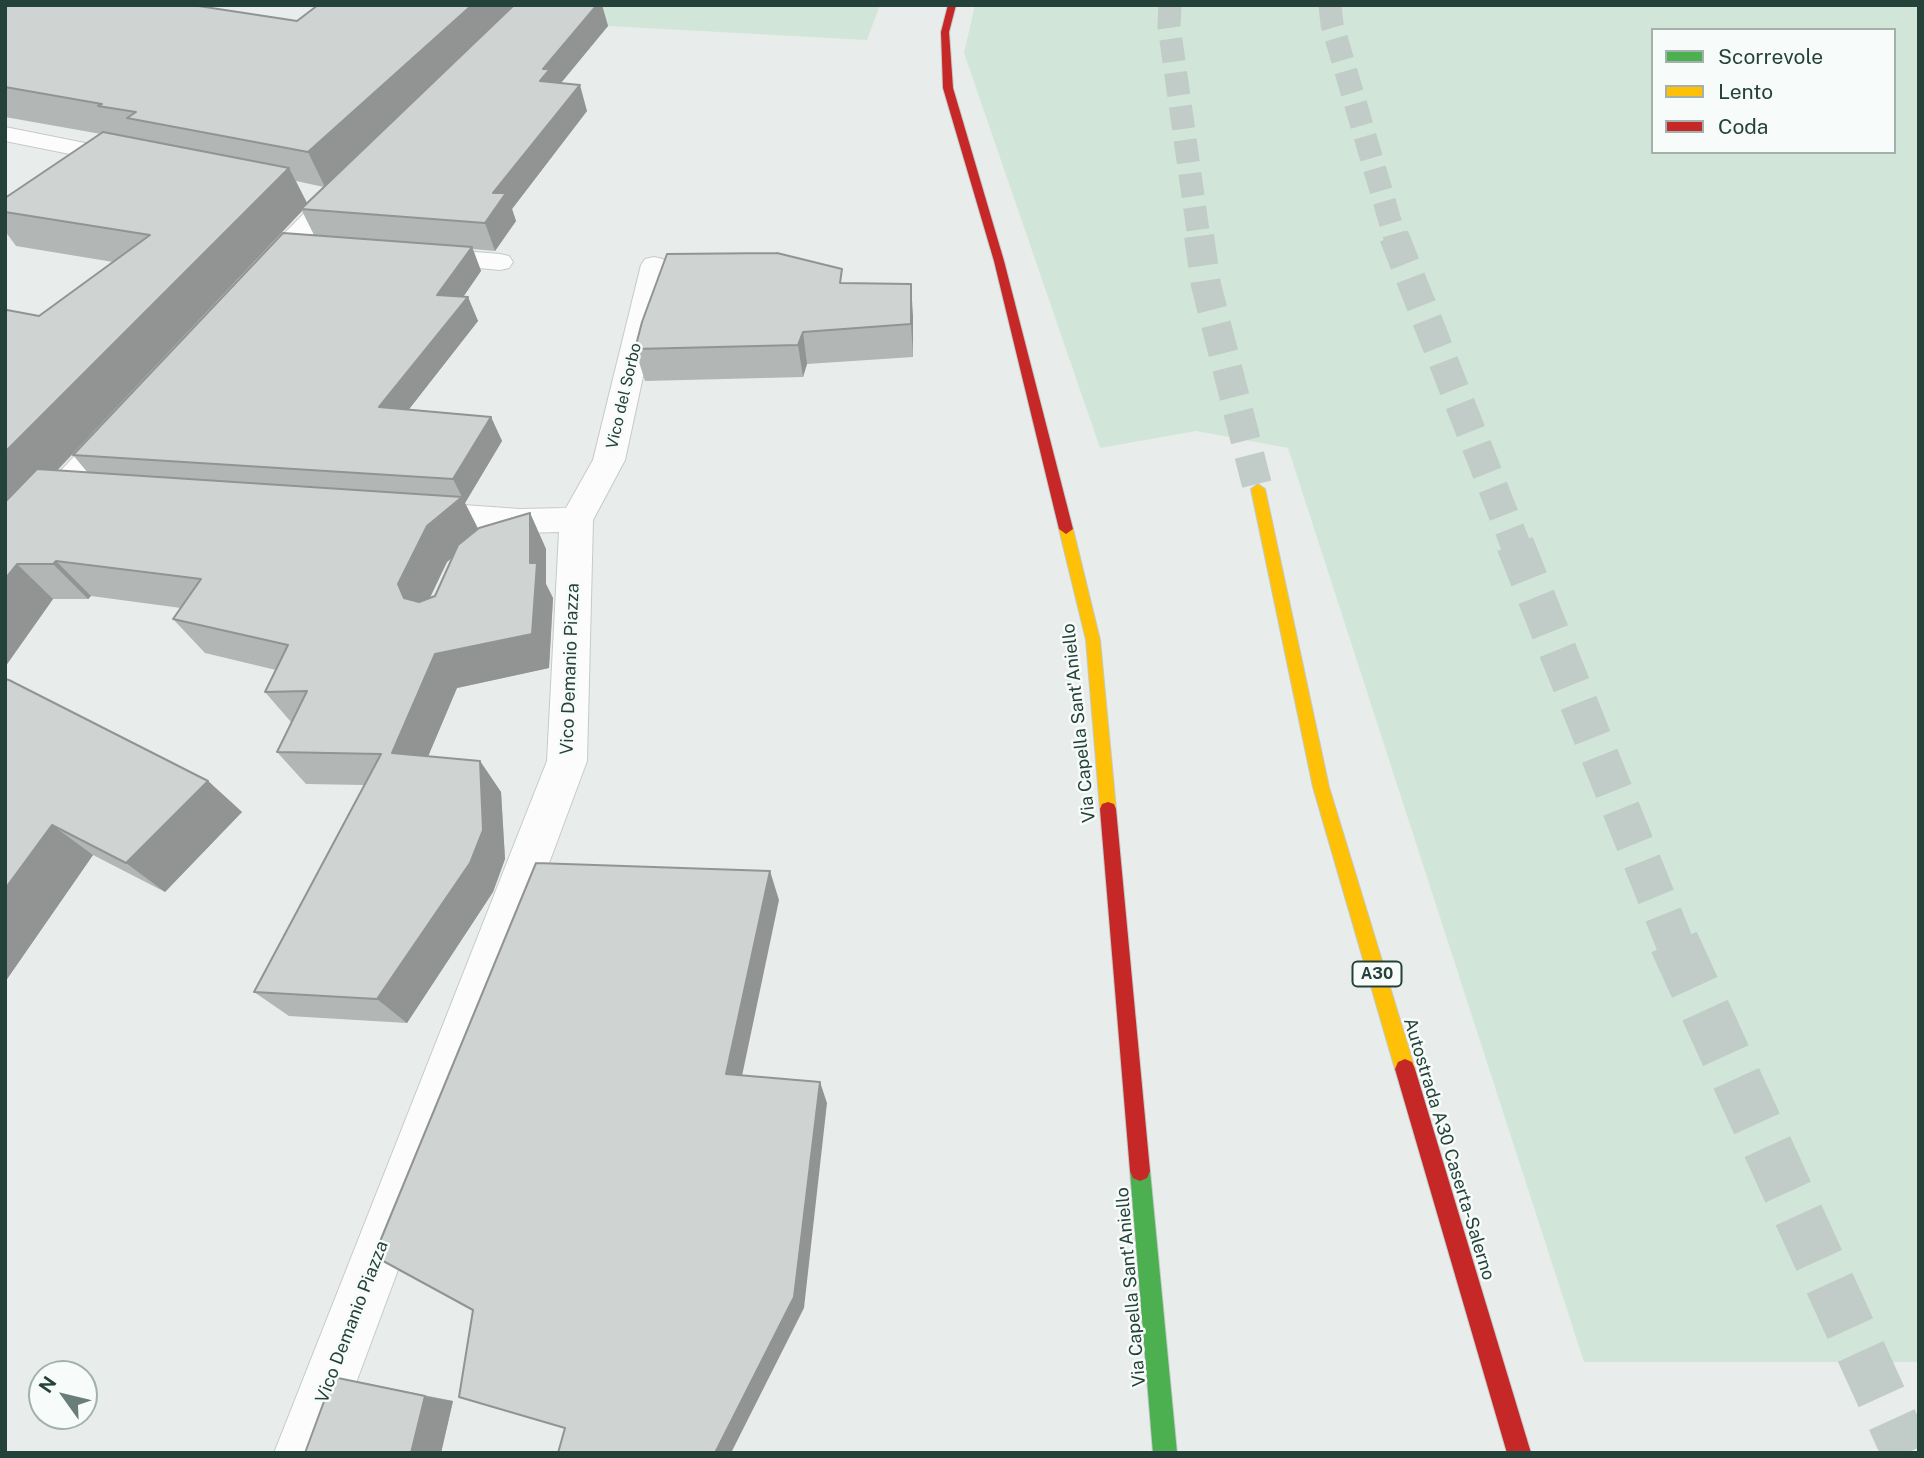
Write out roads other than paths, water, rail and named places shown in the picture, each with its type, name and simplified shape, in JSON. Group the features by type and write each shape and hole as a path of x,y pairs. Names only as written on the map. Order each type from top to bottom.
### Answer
{"main road":[{"name":"Via Capella Sant'Aniello","path":"952,5 945,32 948,88 999,261 1093,640 1165,1453"},
{"name":"Autostrada A30 Caserta-Salerno","path":"1258,489 1321,787 1519,1453"}],"street":[{"path":"5,134 155,164"},
{"path":"249,286 360,172"},
{"path":"304,193 331,199"},
{"path":"287,245 327,248"},
{"path":"393,254 500,262"},
{"name":"Vico del Sorbo","path":"576,520 609,460 654,265"},
{"path":"5,551 136,409"},
{"path":"61,491 103,493"},
{"path":"395,513 520,521 576,520"},
{"name":"Vico Demanio Piazza","path":"302,1453 567,761 576,520"},
{"path":"491,547 520,521"}],"tunnel":[{"path":"1170,5 1169,26 1199,238"},
{"path":"1330,5 1332,24 1395,238"},
{"path":"1199,236 1206,285 1258,489"},
{"path":"1394,236 1516,546"},
{"path":"1515,544 1675,944"},
{"path":"1674,942 1907,1453"}]}
